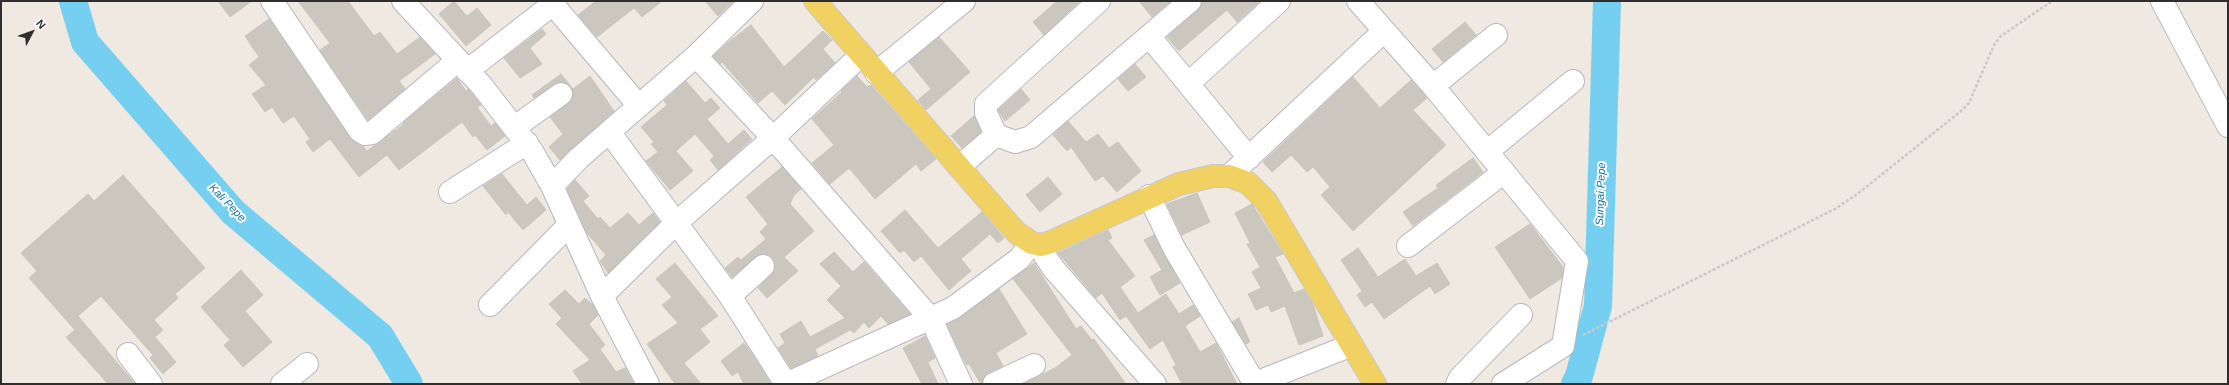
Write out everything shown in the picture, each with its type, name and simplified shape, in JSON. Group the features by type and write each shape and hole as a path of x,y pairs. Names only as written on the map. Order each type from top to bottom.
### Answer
{"main road":[{"path":"815,1 876,73 1017,233 1037,244 1051,242 1149,196 1180,184 1213,176 1229,176 1248,183 1266,201 1375,384"}],"street":[{"path":"272,1 360,132 365,134 372,133 551,2 639,106"},
{"path":"403,1 482,86 521,135 552,186 602,296 648,384"},
{"path":"552,186 578,159 610,133 696,56 752,1"},
{"path":"876,73 964,1"},
{"path":"1099,1 986,104 986,113 996,135 1015,142 1031,137 1190,1"},
{"path":"1189,83 1279,1"},
{"path":"1358,1 1488,151 1577,261 1563,346 1503,384"},
{"path":"2162,1 2228,126"},
{"path":"1229,176 1384,31"},
{"path":"1149,36 1249,158"},
{"path":"1433,86 1496,36"},
{"path":"602,296 675,224 773,138 861,55"},
{"path":"696,56 773,138 931,319 960,384"},
{"path":"1488,151 1573,81"},
{"path":"450,192 521,135 561,94"},
{"path":"610,133 675,224 730,296 786,384 953,308 1037,244 1053,268 1155,384"},
{"path":"959,167 996,135"},
{"path":"1408,246 1504,172"},
{"path":"1149,196 1174,248 1254,384 1352,345"},
{"path":"490,305 569,225"},
{"path":"730,296 763,266"},
{"path":"1457,384 1460,378 1521,315"},
{"path":"128,354 151,384"},
{"path":"282,384 307,364"},
{"path":"994,384 1034,365"}],"path":[{"path":"1578,337 1601,327 1835,209 1860,192 1961,112 1969,103 1994,45 2001,36 2052,1"}],"building":[{"path":"218,1 252,1 230,17"},
{"path":"298,1 348,1 374,36 380,32 397,54 420,37 435,54 399,81 405,89 368,120 320,50 330,43"},
{"path":"454,1 467,16 477,8 491,25 466,46 439,14"},
{"path":"596,1 662,1 642,17 634,8 597,37 578,15"},
{"path":"705,1 734,1 718,16"},
{"path":"1057,1 1080,1 1044,35 1033,22"},
{"path":"1139,1 1171,1 1152,17"},
{"path":"1202,1 1260,1 1237,22 1227,10 1179,51 1167,37 1198,10"},
{"path":"269,19 350,138 363,146 367,151 403,125 404,122 457,78 466,91 468,89 481,105 477,107 491,126 495,123 505,136 487,150 475,135 473,137 462,122 399,170 387,155 359,177 330,139 313,152 306,142 310,139 294,116 283,123 272,107 265,112 252,94 266,85 249,65 259,57 245,36"},
{"path":"1465,22 1476,35 1443,62 1432,49"},
{"path":"751,25 784,67 823,31 832,40 823,49 835,63 816,80 814,77 785,105 772,91 758,103 722,62 720,64 713,56"},
{"path":"542,29 546,34 530,48 542,64 520,78 504,58"},
{"path":"939,37 970,72 926,110 918,100 931,89 909,62"},
{"path":"1135,64 1146,77 1128,91 1118,79"},
{"path":"561,74 573,89 590,76 614,111 560,160 549,147 563,134 550,117 572,99 573,93 571,87 566,83 559,82 534,98 532,95"},
{"path":"857,76 867,87 871,85 936,159 921,171 916,164 875,199 849,168 830,184 812,163 834,145 812,119 842,92 841,91"},
{"path":"1353,77 1380,108 1411,80 1427,98 1413,110 1446,145 1353,231 1321,195 1330,187 1313,167 1307,172 1291,155 1272,172 1263,162"},
{"path":"686,81 705,103 711,98 720,108 707,119 728,144 744,130 752,139 718,170 710,160 714,156 695,134 676,151 693,171 670,190 646,161 658,152 651,144 654,142 641,127 667,105 664,101"},
{"path":"1021,89 1030,100 1005,121 998,110"},
{"path":"974,116 981,132 962,148 951,136"},
{"path":"1068,121 1086,142 1098,134 1109,148 1118,142 1141,171 1117,192 1103,176 1095,181 1071,147 1067,151 1053,135"},
{"path":"1473,158 1483,172 1413,226 1403,212 1438,188 1436,185"},
{"path":"782,167 801,189 794,195 790,204 814,231 784,257 798,271 767,298 758,288 775,270 775,264 772,257 766,254 760,254 732,277 725,268 738,257 741,260 766,239 760,232 768,224 746,197"},
{"path":"502,174 527,205 536,197 546,210 523,230 508,212 506,215 483,186"},
{"path":"123,175 205,268 175,294 178,298 154,320 163,330 155,337 176,362 163,374 150,358 153,355 101,296 78,316 135,384 108,384 66,337 75,330 29,278 37,271 21,253 88,194 94,201"},
{"path":"1048,177 1062,194 1040,212 1026,195"},
{"path":"575,180 589,196 583,201 598,219 600,217 610,228 628,213 639,225 653,213 660,222 608,273 600,261 606,255 587,233 567,189"},
{"path":"1197,193 1210,222 1182,235 1167,204"},
{"path":"1252,204 1283,254 1275,257 1294,293 1304,289 1313,304 1323,336 1299,345 1285,306 1271,312 1268,305 1256,310 1248,294 1261,288 1252,272 1260,267 1247,244 1250,243 1235,213"},
{"path":"905,210 938,248 982,212 1004,238 998,243 990,234 961,259 971,271 949,290 921,256 914,262 904,250 900,253 881,231"},
{"path":"1530,224 1563,267 1562,278 1530,299 1495,247"},
{"path":"1108,230 1112,238 1108,240 1135,276 1120,287 1138,313 1166,294 1179,314 1193,305 1200,316 1185,326 1200,352 1216,343 1237,384 1182,384 1173,367 1176,365 1163,340 1150,349 1126,316 1120,320 1102,293 1096,298 1058,253"},
{"path":"1154,235 1180,283 1160,295 1150,277 1162,270 1144,240"},
{"path":"1358,248 1378,277 1405,259 1416,276 1437,263 1450,284 1435,294 1430,286 1384,319 1372,302 1365,307 1357,295 1362,291 1341,260"},
{"path":"834,252 853,272 864,262 910,314 888,324 881,316 869,328 864,322 854,333 850,330 815,349 818,356 791,368 778,348 785,343 780,334 801,321 810,337 845,318 827,300 841,286 820,264"},
{"path":"675,263 718,316 700,329 710,342 684,363 701,384 675,384 647,344 678,323 662,305 672,297 656,279"},
{"path":"1034,263 1076,329 1081,326 1092,340 1094,339 1126,384 1023,384 1055,368 1072,355 1013,279"},
{"path":"241,270 263,295 245,311 272,342 243,367 224,345 230,340 201,307"},
{"path":"999,289 1027,334 996,353 1003,366 988,373 981,384 969,364 967,365 963,358 947,324 960,318"},
{"path":"565,290 579,304 585,298 593,305 598,315 589,324 605,345 600,349 616,372 625,368 634,384 582,384 573,371 590,360 556,324 562,318 549,304"},
{"path":"1239,318 1250,342 1246,344 1232,322"},
{"path":"925,336 935,358 928,362 938,384 922,384 903,348"},
{"path":"744,343 771,384 744,384 738,372 732,376 721,361"}],"waterway":[{"name":"Kali Pepe","path":"73,1 85,42 233,212 380,336 409,384"},
{"name":"Sungai Pepe","path":"1575,384 1579,376 1598,306 1607,1"}]}
